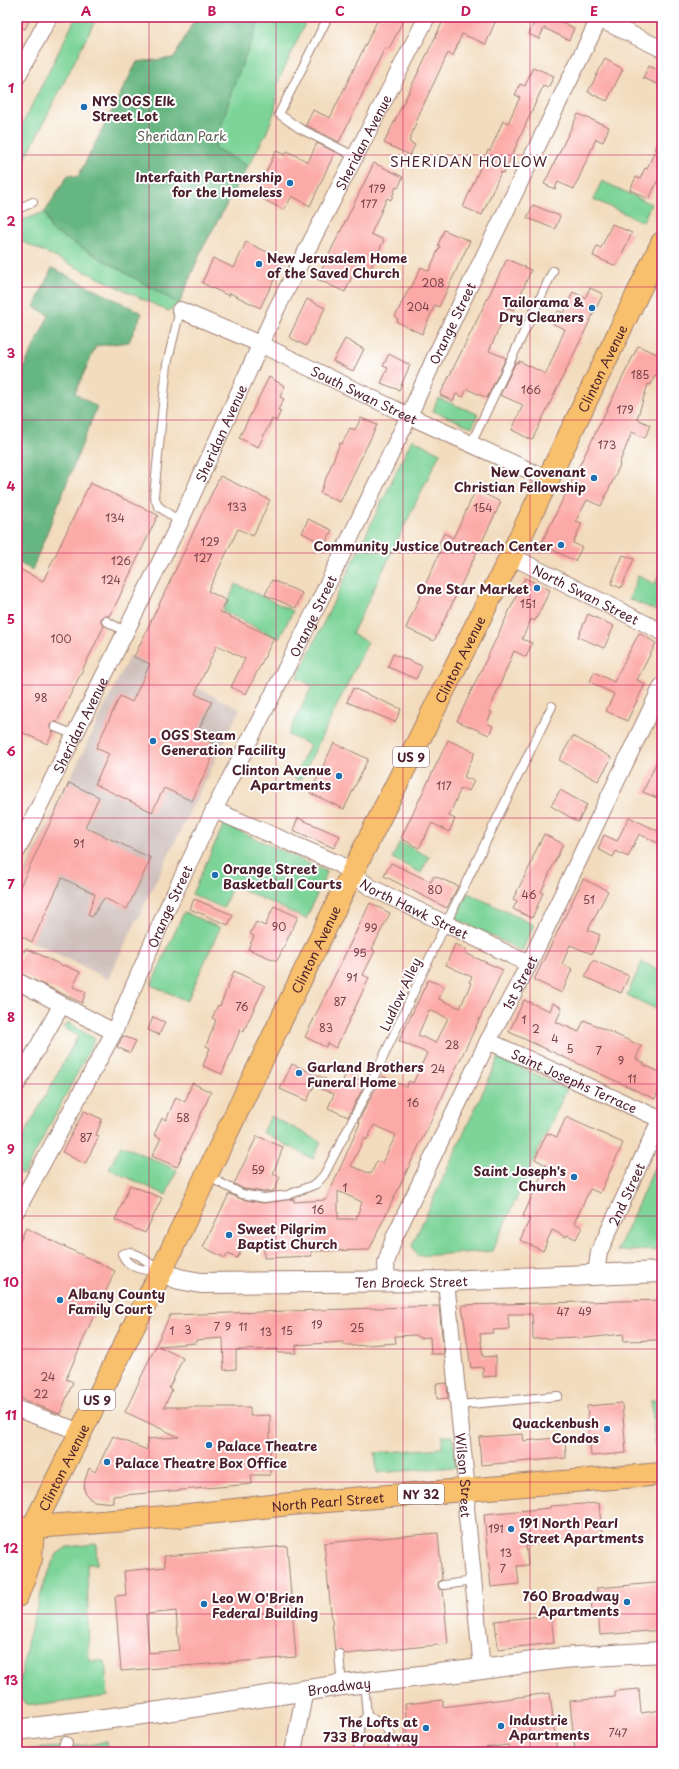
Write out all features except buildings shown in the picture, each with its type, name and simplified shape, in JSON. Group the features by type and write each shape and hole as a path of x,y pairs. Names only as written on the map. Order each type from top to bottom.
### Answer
{"main road":[{"name":"Clinton Avenue","path":"17,1545 25,1528 81,1432 161,1272 351,874 511,556 662,243"},
{"name":"North Pearl Street","path":"25,1528 179,1516 290,1504 467,1491 662,1474"},
{"name":"Clinton Avenue","path":"17,1596 31,1559 25,1528"}],"street":[{"path":"17,77 49,17"},
{"name":"Sheridan Avenue","path":"17,851 180,522 277,308 427,17"},
{"path":"598,18 662,49"},
{"name":"Orange Street","path":"17,1210 114,1032 167,909 214,810 304,633 409,416 435,356 598,18"},
{"name":"South Swan Street","path":"180,310 260,344 409,416 548,478"},
{"name":"North Swan Street","path":"511,556 662,632"},
{"name":"1st Street","path":"387,1282 386,1263 394,1238 488,1041 529,964 662,686"},
{"name":"North Hawk Street","path":"214,810 336,863 370,887 529,964"},
{"path":"17,981 61,1006 114,1032"},
{"path":"17,1084 61,1006"},
{"name":"Saint Josephs Terrace","path":"488,1041 661,1119"},
{"name":"2nd Street","path":"596,1274 599,1252 661,1119"},
{"name":"Ten Broeck Street","path":"161,1272 179,1279 201,1283 446,1281 662,1272"},
{"name":"Wilson Street","path":"446,1281 467,1491 466,1507 482,1669"},
{"path":"17,1409 81,1432"},
{"name":"Broadway","path":"17,1730 159,1712 342,1684 482,1669 581,1656 662,1652"},
{"path":"293,1752 306,1690"}],"lane":[{"path":"328,17 279,114 299,128 356,157"},
{"path":"17,208 33,202"},
{"path":"471,444 553,271"},
{"path":"180,310 167,364 154,496 158,506 180,522"},
{"path":"106,621 126,632"},
{"name":"Ludlow Alley","path":"206,1176 242,1194 264,1198 288,1195 316,1184 324,1175 365,1096 446,924 552,706"},
{"path":"55,727 75,735"},
{"path":"459,1405 558,1396"},
{"path":"442,1585 474,1581"},
{"path":"339,1654 342,1684"},
{"path":"358,1752 360,1725 367,1716 364,1682"},
{"path":"367,1716 378,1722 392,1737 394,1752"}],"shaded area":[{"name":"OGS Steam Generation Facility","path":"130,655 240,709 108,979 17,934 17,888"}],"green space":[{"path":"76,17 97,17 17,175 17,135"},
{"name":"Sheridan Park","path":"196,17 308,17 278,82 275,110 266,134 201,251 179,304 168,311 17,239 17,220 26,219 45,212 68,175 78,177 137,62 174,58"},
{"name":"Sheridan Park","path":"196,17 261,17 232,90 215,148 248,166 201,251 179,304 51,230 45,212 68,175 78,177 137,62 174,58"},
{"path":"602,181 651,204 643,222 593,199"},
{"path":"52,268 142,313 129,342 96,346 75,393 97,407 32,570 17,562 17,381 49,315 34,307"},
{"path":"438,398 478,414 472,427 433,411"},
{"path":"412,439 440,453 352,634 368,642 300,781 294,778 310,745 288,735 312,686 297,678"},
{"path":"662,568 662,613 629,599 638,576 655,584"},
{"path":"236,584 293,611 279,639 223,611"},
{"path":"224,824 327,872 306,919 233,885 223,908 192,894"},
{"path":"400,842 429,857 421,873 392,858"},
{"path":"468,893 534,925 522,951 455,918"},
{"path":"184,912 220,928 187,1001 151,985"},
{"path":"642,962 662,972 662,1012 627,995"},
{"path":"69,1023 95,1039 25,1172 22,1174 17,1170 17,1148 78,1036 63,1027"},
{"path":"499,1057 567,1089 492,1251 417,1256 412,1245"},
{"path":"271,1116 321,1142 313,1159 262,1132"},
{"path":"121,1145 177,1170 166,1195 109,1169"},
{"path":"662,1151 662,1250 617,1251"},
{"path":"662,1399 662,1450 656,1451 651,1400"},
{"path":"442,1436 453,1436 456,1467 377,1473 375,1453 442,1448"},
{"path":"96,1544 97,1564 87,1564 89,1661 105,1661 108,1696 42,1705 27,1704 17,1697 28,1639 44,1583 57,1554 67,1547"},
{"path":"106,1741 108,1752 17,1752 17,1750 91,1745"}],"place":[{"name":"NYS OGS Elk Street Lot","path":"84,107"},
{"name":"Interfaith Partnership for the Homeless","path":"290,183"},
{"name":"New Jerusalem Home of the Saved Church","path":"259,264"},
{"name":"Tailorama & Dry Cleaners","path":"592,308"},
{"name":"New Covenant Christian Fellowship","path":"594,478"},
{"name":"Community Justice Outreach Center","path":"561,545"},
{"name":"One Star Market","path":"537,588"},
{"name":"OGS Steam Generation Facility","path":"153,741"},
{"name":"Clinton Avenue Apartments","path":"339,776"},
{"name":"Orange Street Basketball Courts","path":"215,875"},
{"name":"Garland Brothers Funeral Home","path":"299,1073"},
{"name":"Saint Joseph's Church","path":"574,1177"},
{"name":"Sweet Pilgrim Baptist Church","path":"229,1235"},
{"name":"Albany County Family Court","path":"60,1300"},
{"name":"Quackenbush Condos","path":"607,1429"},
{"name":"Palace Theatre","path":"209,1445"},
{"name":"Palace Theatre Box Office","path":"107,1462"},
{"name":"191 North Pearl Street Apartments","path":"511,1529"},
{"name":"760 Broadway Apartments","path":"627,1602"},
{"name":"Leo W O'Brien Federal Building","path":"204,1604"},
{"name":"Industrie Apartments","path":"501,1726"},
{"name":"The Lofts at 733 Broadway","path":"426,1728"}],"district":[{"name":"SHERIDAN HOLLOW","path":"469,161"}]}
